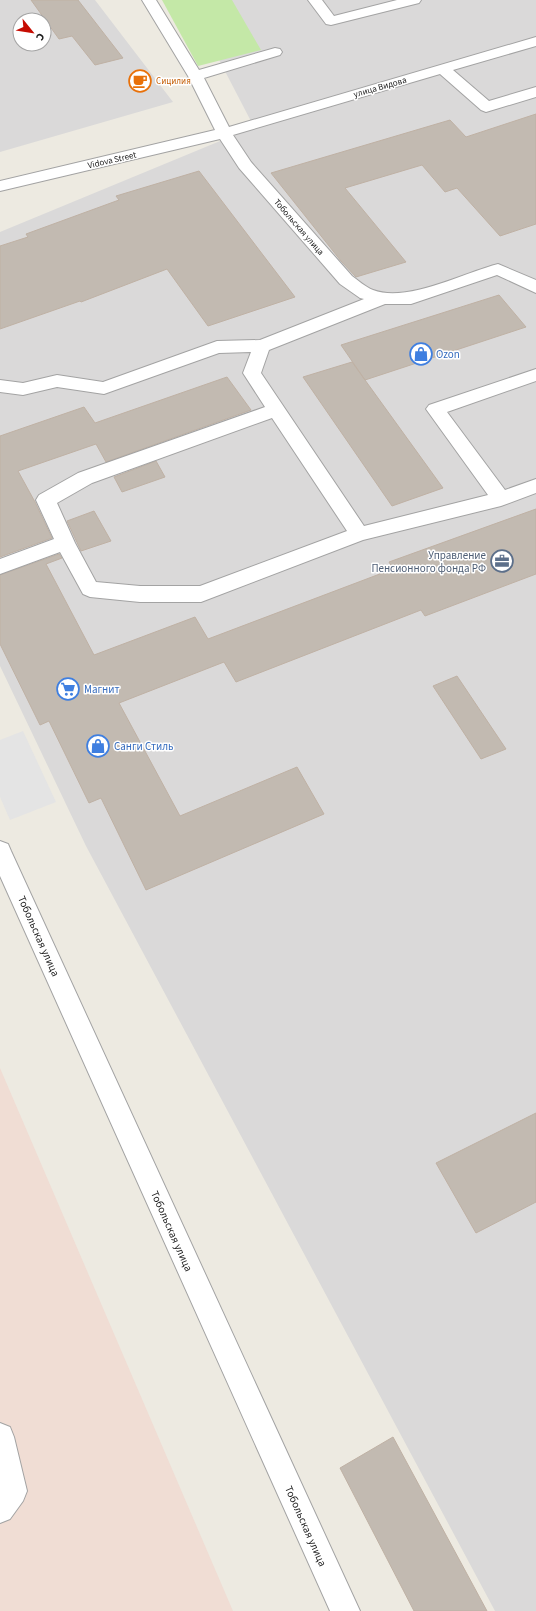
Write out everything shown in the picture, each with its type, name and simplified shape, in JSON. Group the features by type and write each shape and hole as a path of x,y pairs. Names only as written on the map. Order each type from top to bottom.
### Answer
{"street":[{"name":"Тобольская улица","path":"149,0 195,76 224,133 245,165 346,280 366,294 383,298 411,298 498,269 536,287"},
{"path":"315,0 331,21 414,0"},
{"name":"улица Видова","path":"224,133 536,41"},
{"path":"195,76 275,52"},
{"path":"442,68 486,108 536,92"},
{"name":"Vidova Street","path":"0,186 224,133"},
{"path":"0,386 24,389 58,381 104,388 217,347 262,346 383,298"},
{"path":"262,346 252,373 359,534"},
{"path":"501,499 435,409 536,375"},
{"path":"276,410 85,478 46,500 65,542 90,589 140,594 201,594 359,534 501,499 536,486"},
{"path":"0,567 65,542"},
{"name":"Тобольская улица","path":"0,851 345,1611"},
{"path":"0,1437 14,1491 0,1509"}],"shaded area":[{"path":"0,0 95,0 173,102 0,152"},
{"path":"188,0 536,0 536,1611 495,1611 86,846 0,666 0,232 254,127"},
{"path":"23,731 56,802 10,820 0,797 0,740"},
{"path":"0,1068 233,1611 0,1611"}],"green space":[{"path":"162,0 232,0 261,50 198,66"}],"building":[{"path":"31,0 78,0 123,58 95,65 72,36 59,39 52,29 52,12 40,12"},
{"path":"536,114 536,224 500,236 457,188 445,192 422,165 345,188 406,262 356,277 341,261 271,173 450,120 466,137"},
{"path":"199,171 295,297 208,326 167,269 81,302 80,301 0,329 0,246 28,237 26,234 119,200 116,196"},
{"path":"499,295 526,327 365,380 341,345"},
{"path":"352,362 443,488 392,506 303,377"},
{"path":"227,377 251,410 106,462 96,444 18,471 52,538 0,557 0,436 84,407 95,423"},
{"path":"156,461 165,477 122,492 114,477"},
{"path":"536,509 536,574 425,616 421,610 236,682 224,662 119,703 180,816 297,767 324,814 146,890 101,798 89,803 49,721 40,725 0,644 0,575 59,554 62,558 46,564 94,655 195,617 208,639 393,569 389,562"},
{"path":"94,511 111,541 81,551 67,521"},
{"path":"457,676 506,749 481,759 433,686"},
{"path":"536,1113 536,1202 476,1233 436,1163"},
{"path":"393,1437 487,1611 414,1611 340,1468"}],"place":[{"name":"Сицилия","path":"140,81"},
{"name":"Ozon","path":"421,354"},
{"name":"Управление Пенсионного фонда РФ","path":"502,561"},
{"name":"Магнит","path":"68,689"},
{"name":"Санги Стиль","path":"98,746"}]}
